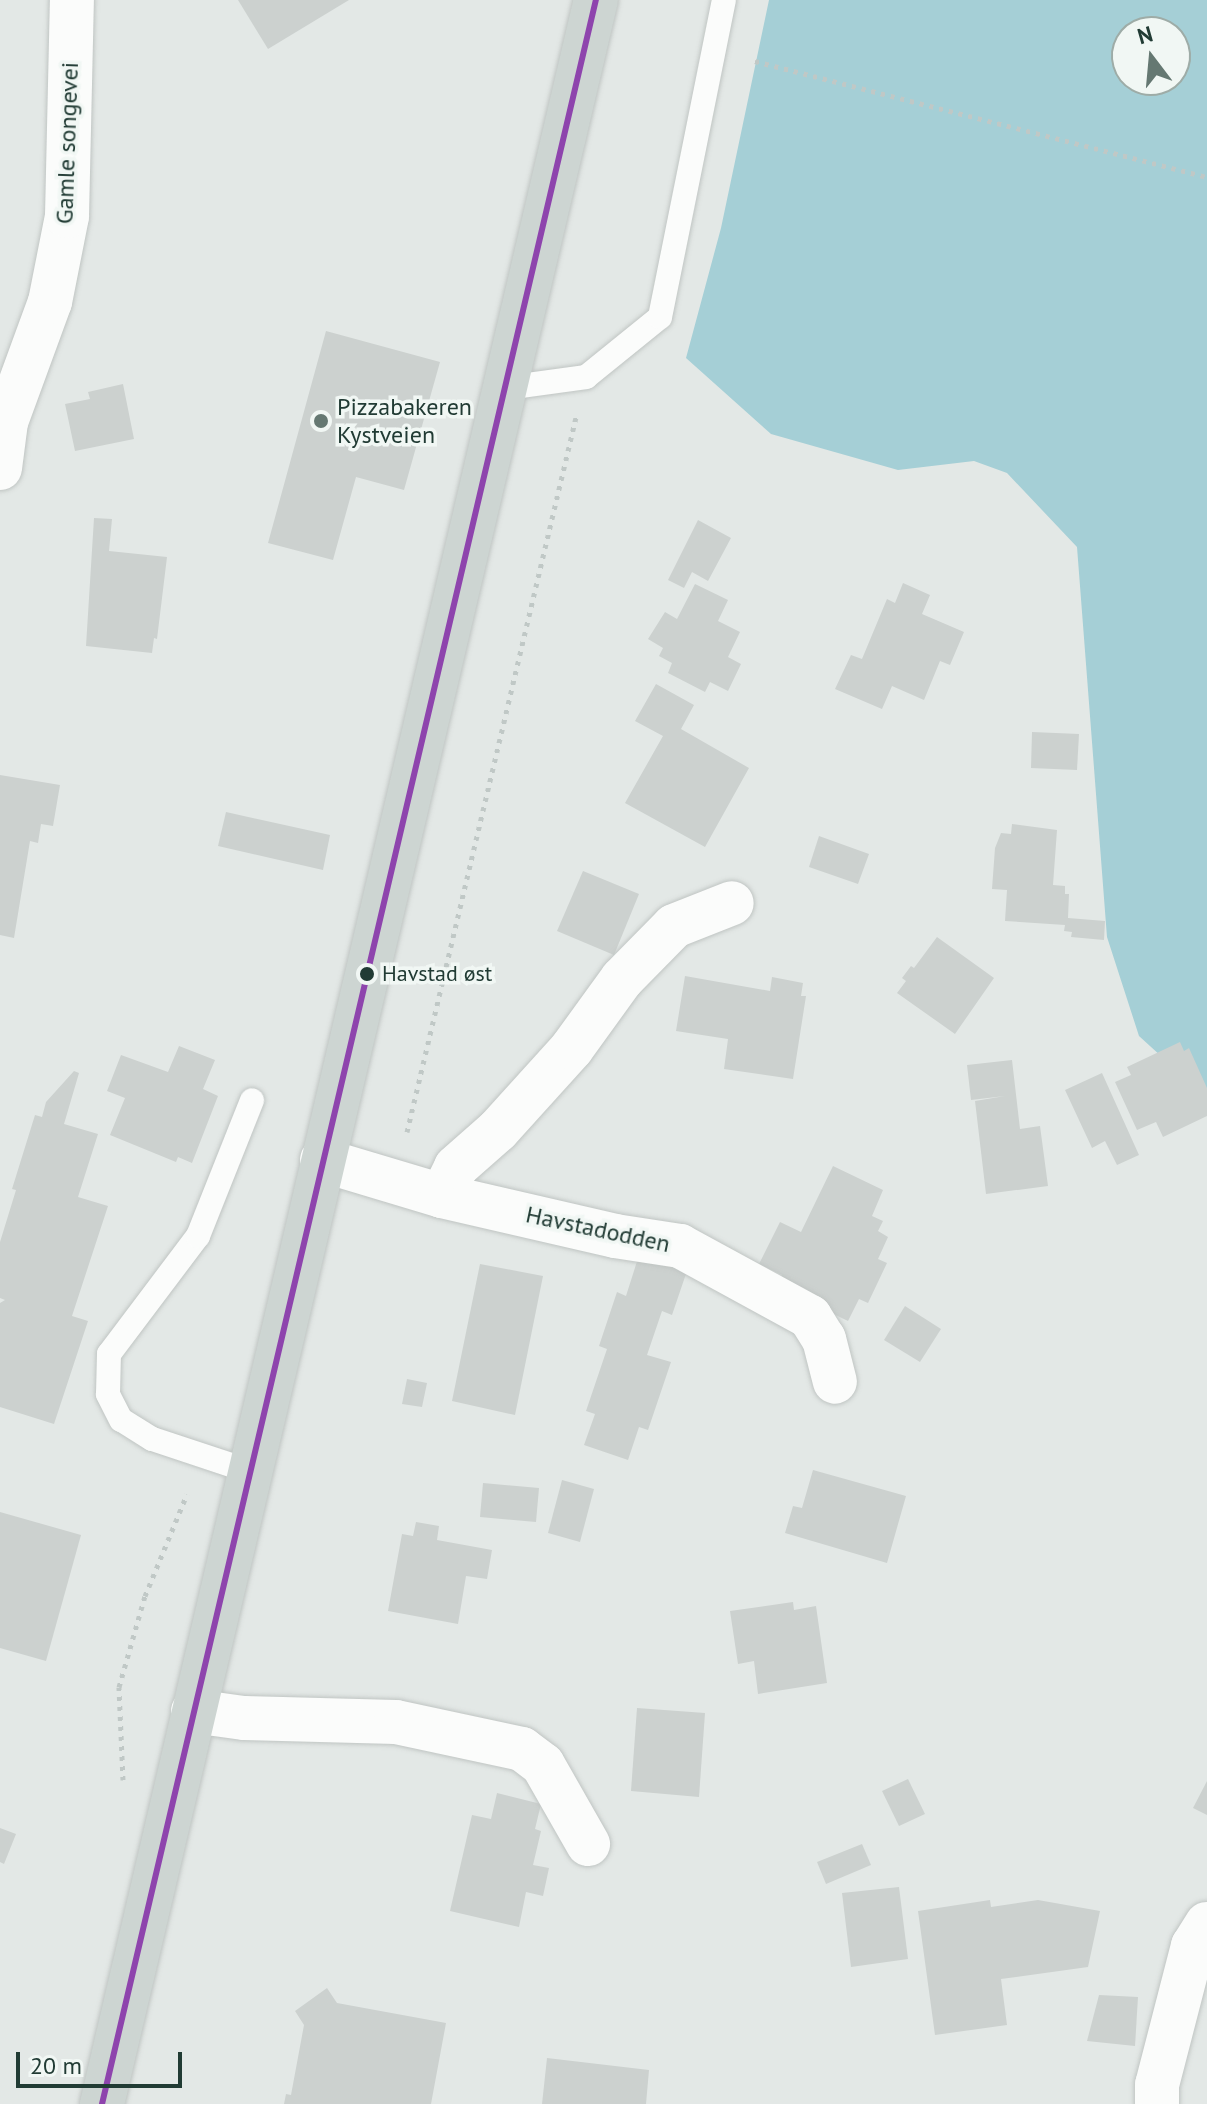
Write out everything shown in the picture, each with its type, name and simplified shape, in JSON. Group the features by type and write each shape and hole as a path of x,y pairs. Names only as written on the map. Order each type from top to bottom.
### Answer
{"main road":[{"path":"102,2104 596,0"}],"street":[{"name":"Gamle songevei","path":"0,468 6,422 50,302 67,216 72,0"},
{"path":"442,1196 456,1167 509,1119 572,1048 622,979 674,926 732,903"},
{"name":"Havstadodden","path":"322,1160 442,1196 615,1236 680,1246 810,1317 824,1339 835,1382"},
{"path":"193,1711 244,1718 396,1722 522,1749 543,1765 588,1844"},
{"path":"1157,2104 1157,2085 1193,1946 1207,1924"}],"lane":[{"path":"506,388 586,377 660,317 724,0"},
{"path":"249,1471 152,1439 121,1420 108,1394 109,1354 198,1236 252,1100"}],"path":[{"path":"755,61 1207,177"},
{"path":"387,1180 405,1141 586,377"},
{"path":"124,1792 119,1687 145,1596 200,1455"}],"water":[{"path":"769,0 1207,0 1207,1098 1139,1036 1107,937 1077,547 1007,473 974,461 898,470 771,434 686,358 721,228"}],"building":[{"path":"238,0 349,0 268,49"},
{"path":"326,331 440,362 404,490 356,477 333,560 268,543"},
{"path":"123,384 134,439 75,451 65,404 90,399 88,392"},
{"path":"94,518 112,519 109,551 167,557 157,639 154,638 152,653 86,646"},
{"path":"698,520 731,538 708,581 692,572 684,588 668,580"},
{"path":"903,583 930,595 922,614 964,632 950,665 940,661 924,700 892,686 882,709 835,689 851,655 862,659 887,599 895,603"},
{"path":"695,584 728,600 718,621 740,632 728,657 741,664 728,691 710,682 705,692 668,673 672,663 659,656 663,648 648,639 665,612 677,619"},
{"path":"656,684 694,705 681,729 749,768 705,847 625,803 663,736 635,721"},
{"path":"1032,732 1079,734 1077,770 1031,768"},
{"path":"0,775 60,785 53,826 41,824 38,843 30,841 14,938 0,935"},
{"path":"226,812 330,835 323,870 218,846"},
{"path":"1012,824 1057,830 1053,885 1065,886 1065,894 1069,894 1068,918 1105,921 1104,940 1071,937 1072,932 1064,931 1065,925 1005,921 1007,890 992,889 995,848 1001,833 1011,834"},
{"path":"819,836 869,854 858,884 809,867"},
{"path":"583,871 639,894 614,955 557,931"},
{"path":"937,937 994,978 955,1034 897,993 906,981 902,978 911,966 914,968"},
{"path":"685,976 770,991 772,977 803,983 801,996 806,996 793,1079 724,1069 728,1039 676,1031"},
{"path":"1180,1042 1184,1051 1189,1048 1207,1088 1207,1116 1163,1137 1156,1122 1137,1130 1115,1082 1131,1075 1127,1067"},
{"path":"179,1046 215,1060 203,1089 218,1096 192,1163 178,1157 176,1162 110,1135 125,1098 107,1091 121,1055 168,1072"},
{"path":"1012,1060 1020,1129 1040,1126 1048,1186 986,1194 975,1101 1005,1096 971,1100 967,1065"},
{"path":"74,1071 79,1073 64,1124 98,1134 78,1197 108,1206 72,1316 88,1321 54,1424 0,1407 0,1303 5,1300 0,1298 0,1242 16,1190 12,1189 35,1115 42,1117 46,1102"},
{"path":"1102,1073 1139,1155 1117,1165 1105,1141 1092,1148 1065,1090"},
{"path":"833,1166 883,1190 872,1216 883,1221 878,1231 888,1237 878,1259 887,1263 868,1303 859,1299 848,1321 776,1286 782,1275 759,1264 780,1222 801,1232"},
{"path":"640,1252 688,1268 672,1315 662,1311 647,1355 671,1362 648,1430 639,1427 628,1460 584,1445 595,1414 586,1411 607,1349 599,1346 617,1292 626,1296"},
{"path":"480,1264 543,1276 515,1415 452,1401"},
{"path":"905,1306 941,1329 920,1362 884,1340"},
{"path":"407,1379 427,1383 422,1407 402,1404"},
{"path":"813,1470 906,1496 887,1563 785,1533 793,1506 802,1508"},
{"path":"562,1480 594,1489 580,1542 548,1533"},
{"path":"483,1483 539,1488 536,1522 480,1517"},
{"path":"0,1512 81,1535 46,1661 0,1648"},
{"path":"416,1522 439,1526 437,1540 492,1550 487,1579 466,1576 458,1624 388,1611 402,1534 413,1536"},
{"path":"793,1602 794,1610 816,1606 827,1683 758,1694 754,1661 738,1664 730,1611"},
{"path":"637,1708 705,1713 699,1797 631,1791"},
{"path":"908,1779 925,1814 899,1826 882,1791"},
{"path":"1207,1781 1207,1815 1193,1808"},
{"path":"497,1793 541,1804 535,1829 541,1831 533,1865 549,1868 543,1896 526,1892 519,1927 450,1911 472,1815 491,1819"},
{"path":"0,1828 16,1834 4,1864 0,1862"},
{"path":"862,1844 871,1865 826,1884 817,1862"},
{"path":"899,1887 908,1959 851,1967 842,1893"},
{"path":"990,1900 991,1907 1038,1900 1100,1911 1088,1967 1001,1979 1007,2025 935,2035 918,1911"},
{"path":"327,1988 337,2003 446,2023 431,2104 284,2104 286,2094 291,2095 304,2025 295,2011"},
{"path":"1099,1995 1138,1997 1135,2046 1087,2041"},
{"path":"547,2058 649,2070 646,2104 542,2104"}],"transit line":[{"path":"102,2104 596,0"}],"place":[{"name":"Pizzabakeren Kystveien","path":"321,421"},
{"name":"Havstad øst","path":"367,974"}]}
